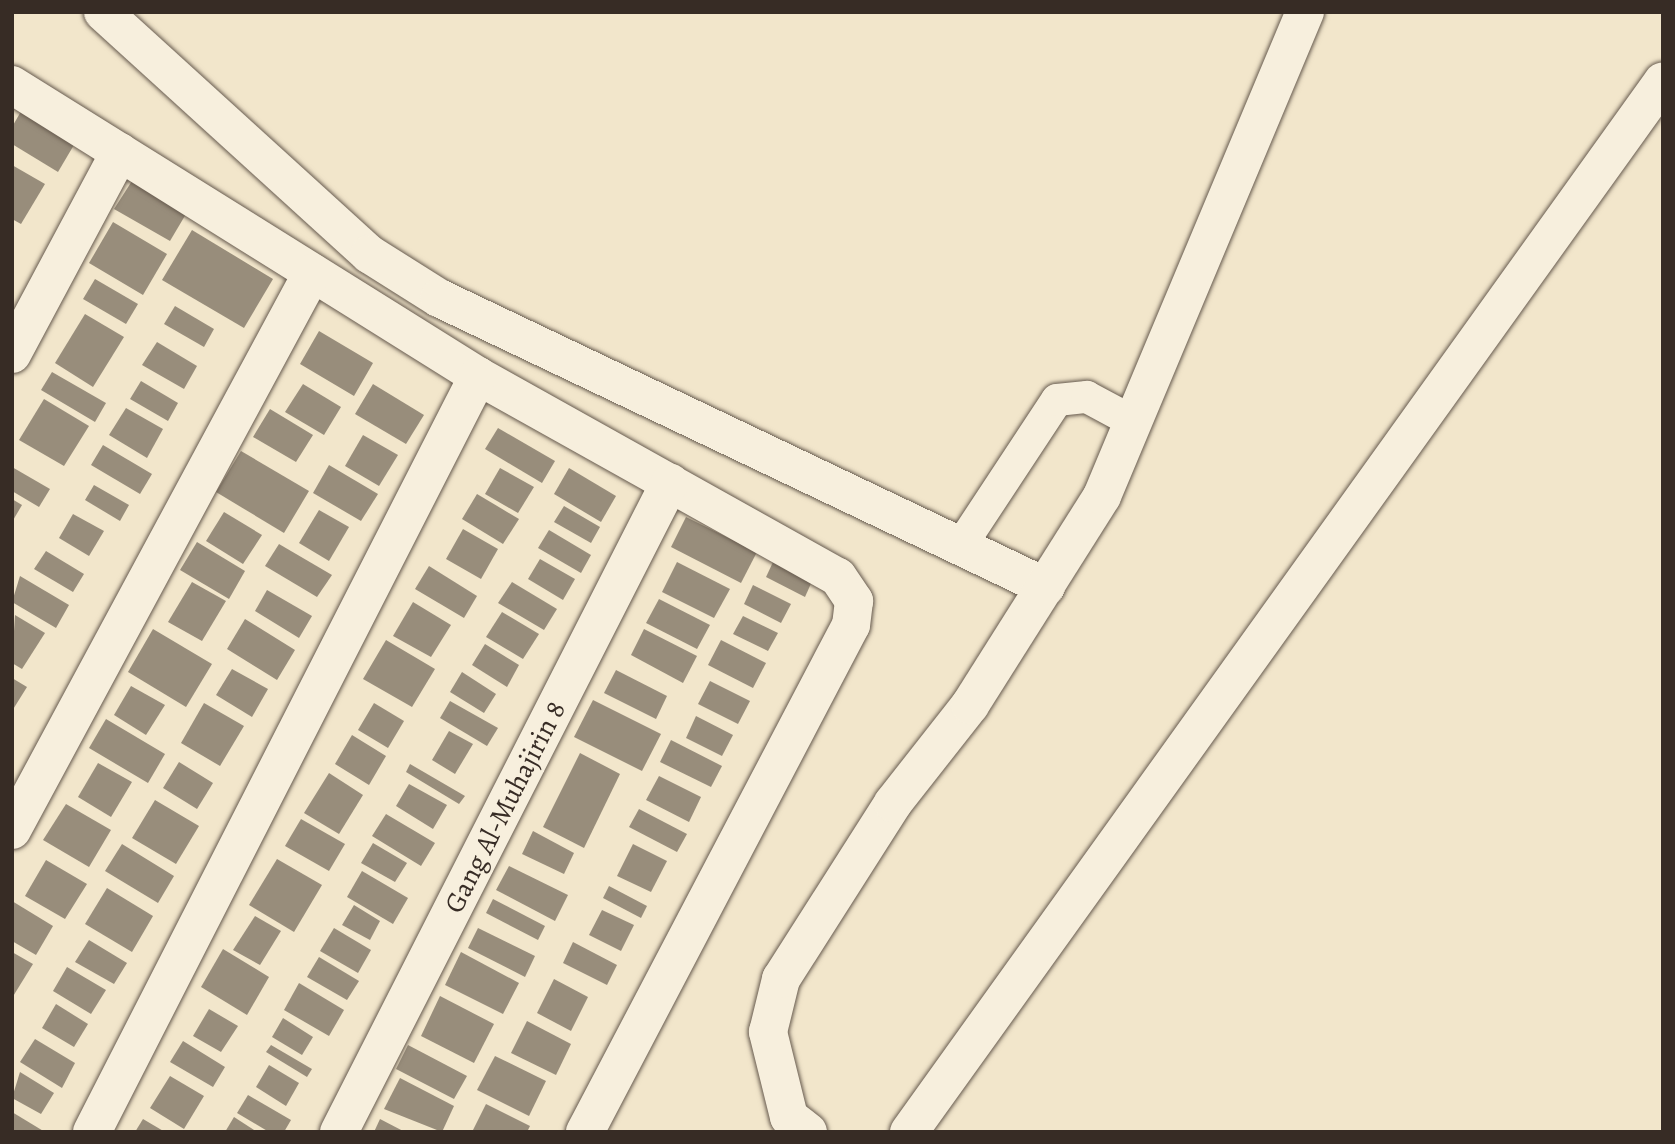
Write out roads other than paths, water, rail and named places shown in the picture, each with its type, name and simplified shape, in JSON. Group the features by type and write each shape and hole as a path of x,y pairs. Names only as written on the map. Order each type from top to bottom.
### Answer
{"street":[{"path":"103,12 369,254 439,298 1046,587"},
{"path":"799,1124 768,1032 781,979 893,803 970,705 1102,496 1305,12"},
{"path":"909,1132 1663,81"},
{"path":"12,85 478,376 838,577 855,601 851,625 585,1132"},
{"path":"12,354 120,152"},
{"path":"12,830 312,272"},
{"path":"92,1132 478,376"},
{"name":"Gang Al-Muhajirin 8","path":"339,1132 670,482"}],"lane":[{"path":"960,547 1057,400 1087,397 1132,421"}]}
